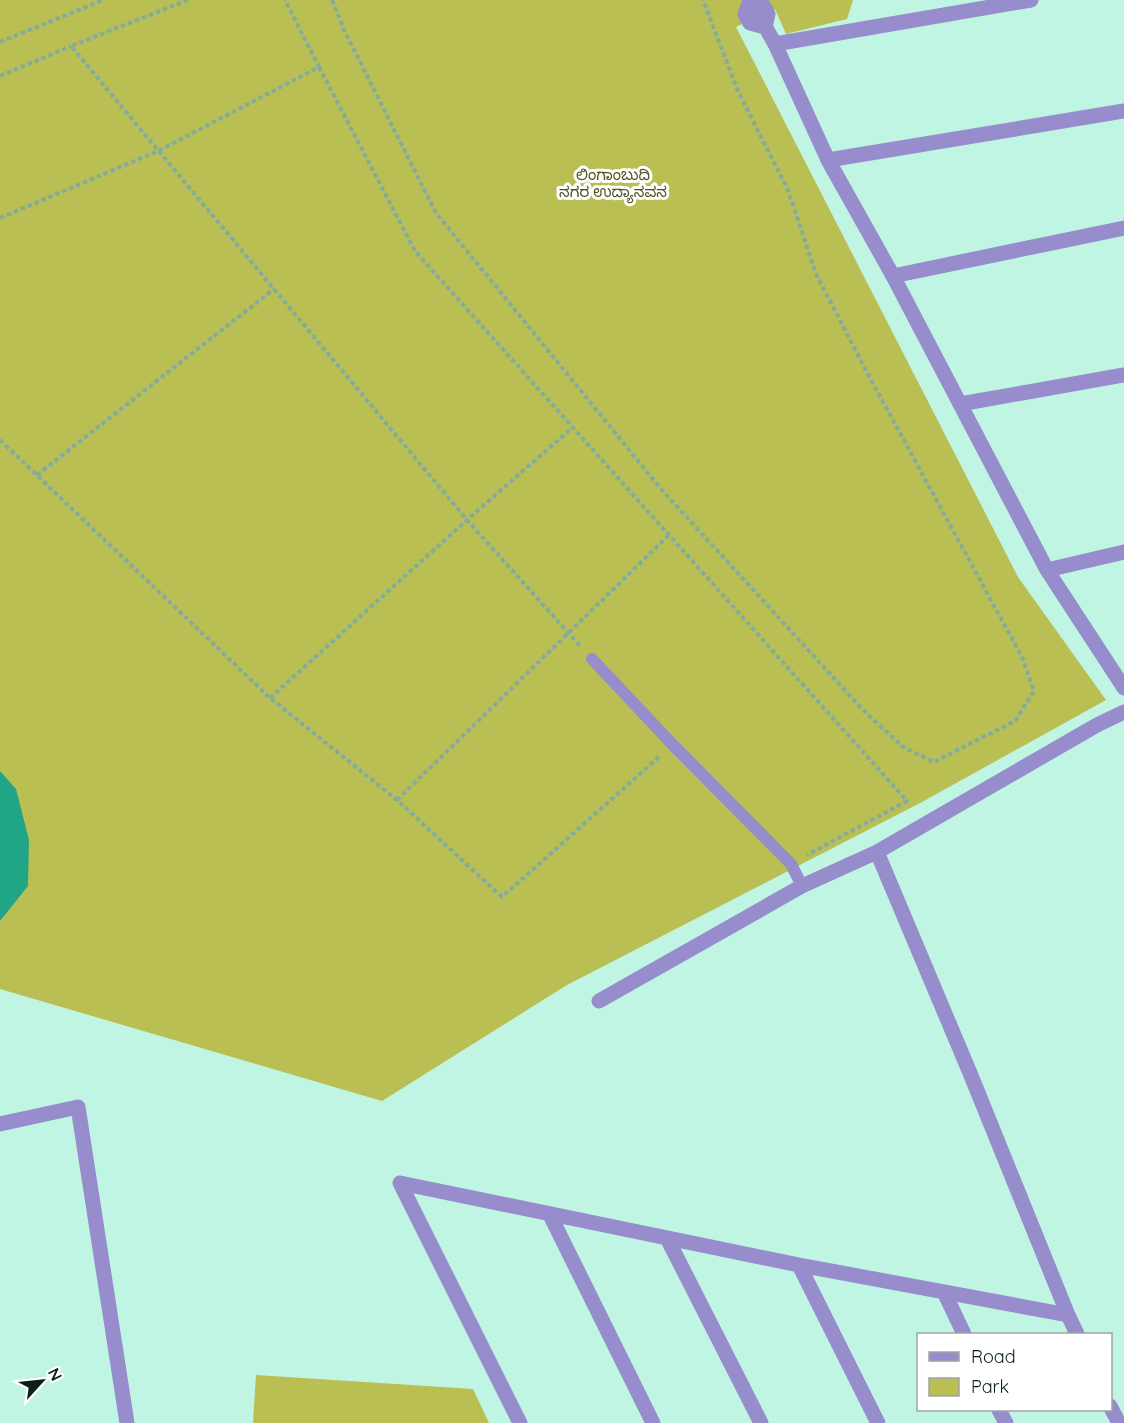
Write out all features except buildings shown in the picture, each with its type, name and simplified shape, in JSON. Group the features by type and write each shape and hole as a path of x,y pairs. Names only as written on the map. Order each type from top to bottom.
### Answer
{"street":[{"path":"750,0 775,44 828,160 893,276 1047,570 1124,688"},
{"path":"775,44 1031,0"},
{"path":"828,160 1124,111"},
{"path":"893,276 1124,228"},
{"path":"960,404 1124,375"},
{"path":"1047,570 1124,552"},
{"path":"599,1001 802,886 877,852 1096,725 1124,712"},
{"path":"877,852 1076,1333"},
{"path":"0,1124 78,1107 127,1423"},
{"path":"520,1423 400,1183 799,1265 1068,1315"},
{"path":"550,1215 653,1423"},
{"path":"667,1238 761,1423"},
{"path":"799,1265 878,1423"},
{"path":"944,1292 963,1333"}],"lane":[{"path":"592,659 791,864 802,886"}],"path":[{"path":"0,42 103,0"},
{"path":"0,75 188,0"},
{"path":"285,0 415,251 906,801 791,864"},
{"path":"332,0 345,32 436,213 661,489 864,711 903,747 934,762 1015,721 1034,691 1022,657 816,274 788,190 738,91 703,0"},
{"path":"71,46 466,520 592,659"},
{"path":"0,218 158,151 319,67"},
{"path":"37,475 274,289"},
{"path":"270,698 466,520 572,428"},
{"path":"0,440 270,698 397,800 502,897 673,745"},
{"path":"397,800 669,535"}],"green space":[{"name":"ಲಿಂಗಾಂಬುದಿ ನಗರ ಉದ್ಯಾನವನ","path":"0,0 853,0 847,19 786,34 775,9 736,27 1018,577 1106,700 922,802 567,985 382,1101 0,989"},
{"path":"256,1375 473,1389 489,1423 253,1423"}],"shaded area":[{"path":"0,771 16,789 29,840 28,886 0,921"}]}
